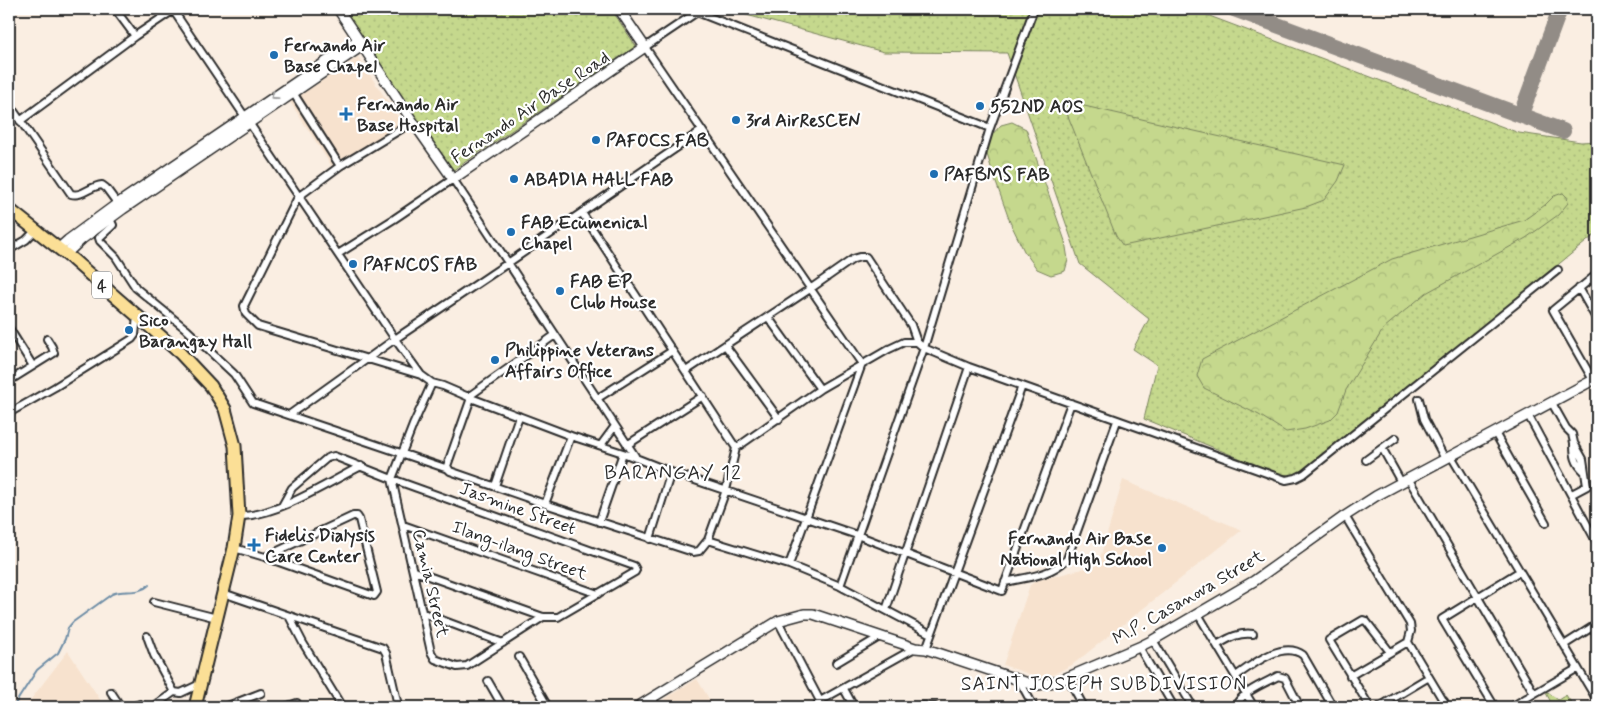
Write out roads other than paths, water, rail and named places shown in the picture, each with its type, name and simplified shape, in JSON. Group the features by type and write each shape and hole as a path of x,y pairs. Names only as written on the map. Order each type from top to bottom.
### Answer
{"highway":[{"name":"4","path":"9,209 63,251 180,353 218,395 225,409 235,446 240,516 195,707"}],"street":[{"path":"115,9 135,36"},
{"name":"Fernando Air Base Road","path":"338,9 453,179 645,47"},
{"path":"619,9 862,364"},
{"path":"840,586 924,348 990,128 1034,9"},
{"path":"20,121 135,36 175,10 395,338 421,375 432,384 443,386 571,436 623,452 671,472 857,535 1002,591 1071,403"},
{"path":"645,47 695,11 990,128"},
{"path":"63,251 74,245 93,226 120,206 360,43"},
{"path":"291,90 340,166"},
{"path":"9,104 71,194 81,194 102,185 120,206"},
{"path":"413,122 340,166 298,196 244,306 246,314 258,326 421,375"},
{"path":"289,415 395,338 701,131"},
{"path":"338,254 453,179 636,458"},
{"path":"582,213 736,448"},
{"path":"108,215 112,226 99,238 116,257 136,288 234,374 253,403 545,504 693,552 699,551 708,540 726,490 736,448 820,390 888,348 904,342 917,342"},
{"path":"9,250 26,240 36,230"},
{"path":"686,371 853,259 866,258 911,325 917,342 924,348 969,367 1117,421 1286,480 1304,474 1558,270"},
{"path":"1595,379 1553,310 1597,274"},
{"path":"1579,288 1597,320"},
{"path":"9,413 132,339 136,335 137,316"},
{"path":"768,316 820,390"},
{"path":"9,328 33,366"},
{"path":"448,469 447,466 470,397 555,335"},
{"path":"9,381 54,353 47,340"},
{"path":"725,345 779,419"},
{"path":"598,398 672,351"},
{"path":"789,564 862,364"},
{"path":"886,610 969,367"},
{"name":"M.P. Casanova Street","path":"637,707 778,621 804,614 813,614 915,648 926,648 1038,686 1068,678 1153,640 1254,581 1345,516 1404,480 1595,379"},
{"path":"392,479 432,384"},
{"path":"926,648 1022,386"},
{"path":"627,445 703,396"},
{"path":"1419,399 1424,419 1520,571 1597,700"},
{"path":"1552,403 1566,428 1572,434 1575,460 1584,471 1587,484 1572,494"},
{"path":"1528,415 1597,543"},
{"path":"495,486 520,416"},
{"path":"1005,582 1051,572 1060,567 1067,559 1117,421"},
{"path":"601,445 615,426"},
{"path":"1495,433 1546,523"},
{"path":"545,504 571,436"},
{"path":"1366,460 1396,438"},
{"path":"1382,448 1478,597 1534,694"},
{"path":"599,522 623,452"},
{"name":"Jasmine Street","path":"282,506 292,488 327,458 334,456 392,479 634,566 635,572 598,594"},
{"path":"240,516 256,515 282,506 360,466"},
{"path":"650,539 671,472"},
{"name":"Camia Street","path":"392,479 435,659 457,667 467,666 543,617"},
{"path":"234,548 374,596 377,592 357,516 265,558"},
{"path":"1345,516 1410,624 1411,631 1408,642 1350,676"},
{"name":"Ilang-ilang Street","path":"403,525 598,594"},
{"path":"708,540 789,564 840,586 931,634"},
{"path":"414,571 543,617 558,617 598,594"},
{"path":"1495,707 1442,619 1520,571"},
{"path":"223,593 383,648 386,653 397,701 394,707"},
{"path":"154,602 217,618"},
{"path":"424,613 503,643"},
{"path":"1198,614 1254,707"},
{"path":"290,616 303,643 342,707"},
{"path":"1370,707 1329,640 1366,620 1390,652"},
{"path":"778,621 820,702"},
{"path":"1564,645 1597,624"},
{"path":"1217,644 1234,635 1252,634"},
{"path":"147,636 154,655 174,692"},
{"path":"836,662 881,636"},
{"path":"1153,640 1193,707"},
{"path":"1408,642 1447,707"},
{"path":"1139,647 1174,707"},
{"path":"815,707 820,702 915,648"},
{"path":"1236,676 1274,652 1299,652 1303,655 1333,707"},
{"path":"519,657 548,707"},
{"path":"1511,707 1578,668"},
{"path":"1235,707 1246,694 1278,676 1282,676 1299,705"},
{"path":"1379,707 1429,677"},
{"path":"1068,678 1084,707"},
{"path":"1019,680 1034,707"},
{"path":"488,681 503,707"},
{"path":"153,707 174,692 181,693 200,684"},
{"path":"844,689 854,707"},
{"path":"111,692 121,707"},
{"path":"225,707 261,693"},
{"path":"652,698 657,707"},
{"path":"1433,707 1444,701"},
{"path":"285,707 297,703"},
{"path":"131,707 140,704 144,707"},
{"path":"920,707 936,707"}],"waterway":[{"path":"13,707 37,670 58,653 68,628 73,622 112,594 141,590 149,585"}],"place":[{"name":"Fernando Air Base Chapel","path":"274,55"},
{"name":"552ND AOS","path":"980,106"},
{"name":"Fernando Air Base Hospital","path":"346,114"},
{"name":"3rd AirResCEN","path":"736,120"},
{"name":"PAFOCS FAB","path":"596,140"},
{"name":"PAFBMS FAB","path":"934,174"},
{"name":"ABADIA HALL FAB","path":"514,179"},
{"name":"FAB Ecumenical Chapel","path":"511,232"},
{"name":"PAFNCOS FAB","path":"353,264"},
{"name":"FAB EP Club House","path":"560,291"},
{"name":"Sico Barangay Hall","path":"129,330"},
{"name":"Philippine Veterans Affairs Office","path":"495,360"},
{"name":"Fidelis Dialysis Care Center","path":"254,545"},
{"name":"Fernando Air Base National High School","path":"1162,548"}],"district":[{"name":"BARANGAY 12","path":"673,472"},
{"name":"SAINT JOSEPH SUBDIVISION","path":"1104,683"}]}
